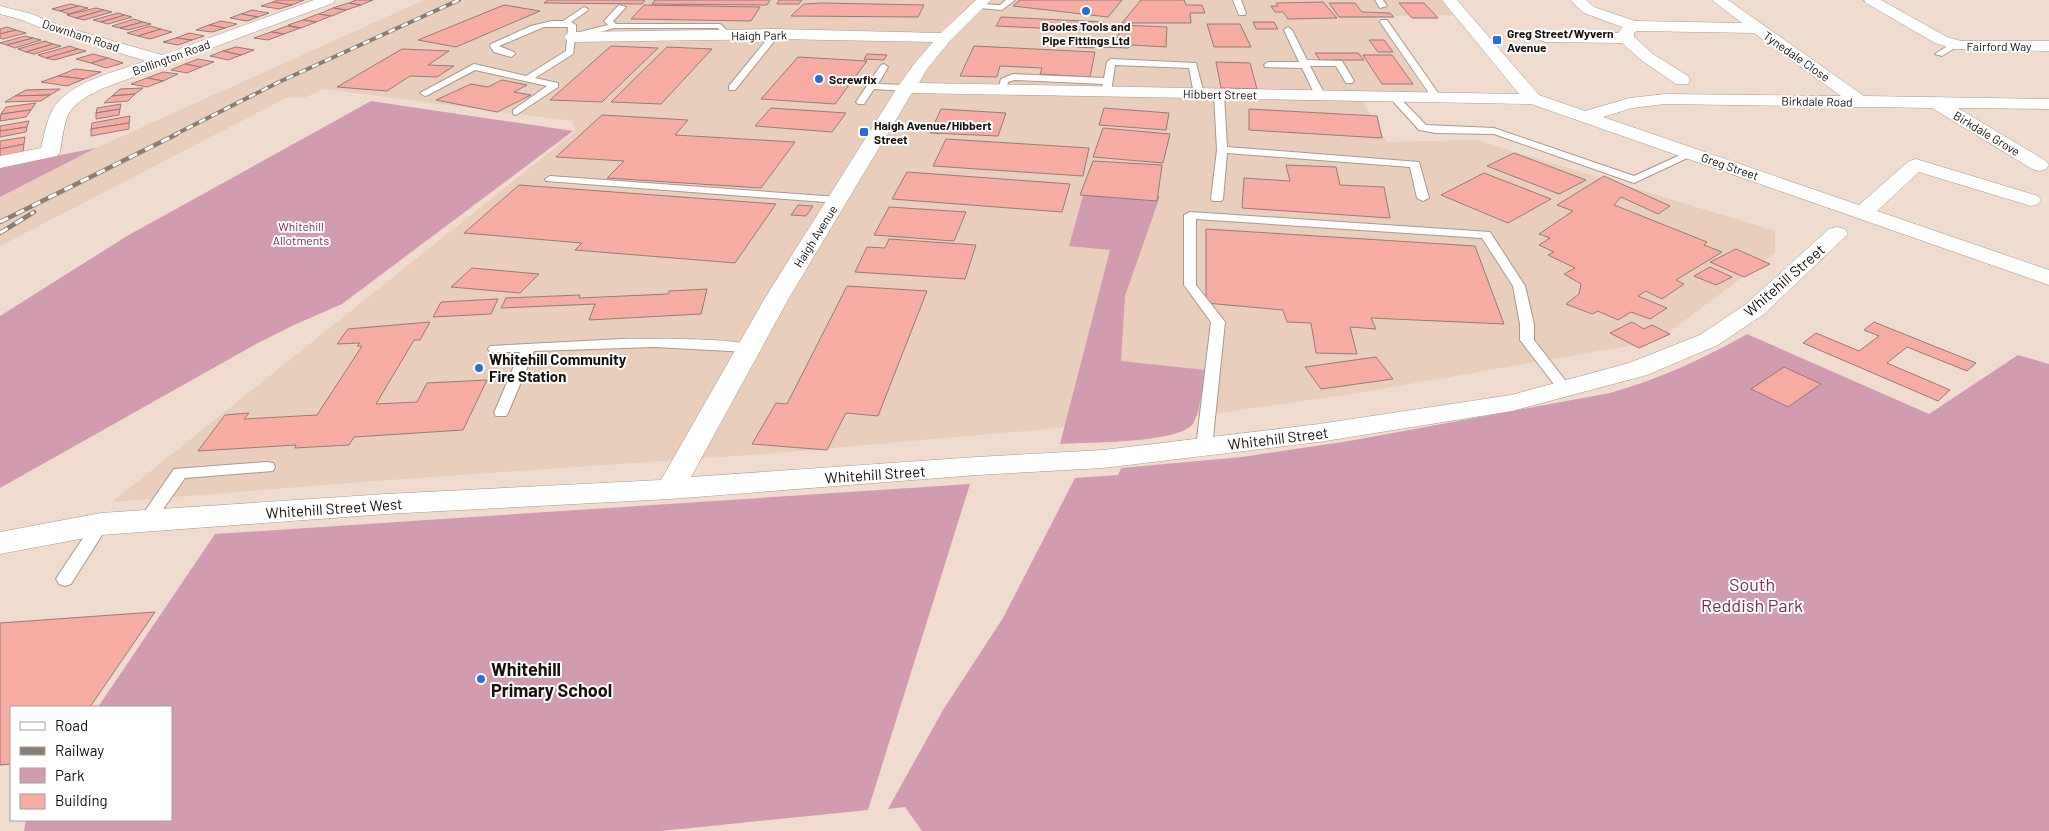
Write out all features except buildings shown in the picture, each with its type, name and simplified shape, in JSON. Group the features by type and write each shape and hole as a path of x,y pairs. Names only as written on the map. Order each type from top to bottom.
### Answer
{"street":[{"name":"Bollington Road","path":"0,162 50,152 60,110 65,102 95,85 328,0"},
{"path":"1449,0 1533,99"},
{"name":"Tynedale Close","path":"1577,0 1589,10 1629,32 1647,56 1682,80"},
{"name":"Tynedale Close","path":"1719,0 1862,102"},
{"name":"Fairford Way","path":"1871,0 1941,40 1955,44 2049,46"},
{"path":"0,10 25,2"},
{"name":"Haigh Avenue","path":"670,489 777,298 906,88 920,67 945,38 981,3"},
{"name":"Downham Road","path":"0,10 56,29 161,60"},
{"name":"Tynedale Close","path":"1545,37 1756,28"},
{"name":"Haigh Park","path":"569,30 730,36 776,34 945,38"},
{"name":"Hibbert Street","path":"906,88 1003,90 1107,86 1199,94 1533,99"},
{"name":"Greg Street","path":"1533,99 1588,116 2049,278"},
{"name":"Birkdale Road","path":"1588,116 1630,103 1665,100 2049,104"},
{"name":"Birkdale Grove","path":"1935,102 2038,165"},
{"path":"1863,213 1916,166 2031,200"},
{"name":"Whitehill Street","path":"670,489 977,466 1104,459 1320,433 1512,403 1638,369 1709,340 1755,309 1837,234"},
{"name":"Whitehill Street West","path":"0,543 101,524 386,504 670,489"}],"lane":[{"path":"981,3 1002,8 1011,0"},
{"path":"1237,0 1242,13"},
{"path":"614,26 608,21 622,7"},
{"path":"527,79 570,52 569,30 584,9"},
{"path":"1384,22 1436,97"},
{"path":"511,54 497,50 494,46 536,27 553,23 569,30 614,26 720,26 730,36"},
{"path":"1288,30 1320,95"},
{"path":"732,88 776,34"},
{"path":"1939,54 1955,44"},
{"path":"1107,86 1111,62 1193,65 1199,94"},
{"path":"1268,65 1339,63 1349,81"},
{"path":"425,93 474,67 555,85 516,112"},
{"path":"861,102 884,67"},
{"path":"872,86 906,88"},
{"path":"1217,199 1222,150 1219,94"},
{"path":"1393,96 1423,128 1494,131 1634,180 1693,153"},
{"path":"1222,150 1415,164 1423,198"},
{"path":"550,179 838,200"},
{"path":"1204,447 1218,322 1190,285 1190,215 1486,235 1519,286 1527,324 1527,340 1565,389"},
{"path":"495,349 648,341 749,348"},
{"path":"500,412 529,347"},
{"path":"146,521 180,473 267,467"},
{"path":"65,579 101,524"}],"shaded area":[{"path":"424,0 1441,0 1453,15 1378,16 1380,23 1428,96 1361,99 1387,142 1476,140 1775,231 1775,253 1657,341 1351,394 1205,415 764,454 374,481 112,502 576,131 572,121 324,89 304,98 286,98 0,246 0,197 96,148"}],"green space":[{"name":"Whitehill Allotments","path":"371,101 573,131 342,304 258,343 0,488 0,316 127,236"},
{"path":"96,148 0,197 0,167"},
{"path":"1084,192 1160,196 1125,296 1121,361 1206,370 1196,417 1194,422 1186,429 1154,438 1060,444 1110,250 1069,246"},
{"name":"South Reddish Park","path":"1747,334 1929,414 2018,355 2049,364 2049,831 922,831 905,807 888,809 943,710 1003,618 1075,478 1118,475 1121,468 1242,457 1349,441 1610,393 1680,368"},
{"name":"Whitehill Primary School","path":"970,484 868,810 661,831 24,831 26,821 172,821 172,706 99,706 215,534"}],"railway":[{"path":"174,135 279,82 459,0"},
{"path":"0,222 177,134"},
{"path":"0,233 34,212"}],"place":[{"name":"Booles Tools and Pipe Fittings Ltd","path":"1086,11"},
{"name":"Greg Street/Wyvern Avenue","path":"1497,40"},
{"name":"Screwfix","path":"819,79"},
{"name":"Haigh Avenue/Hibbert Street","path":"864,132"},
{"name":"Whitehill Community Fire Station","path":"479,368"},
{"name":"Whitehill Primary School","path":"481,679"}]}
